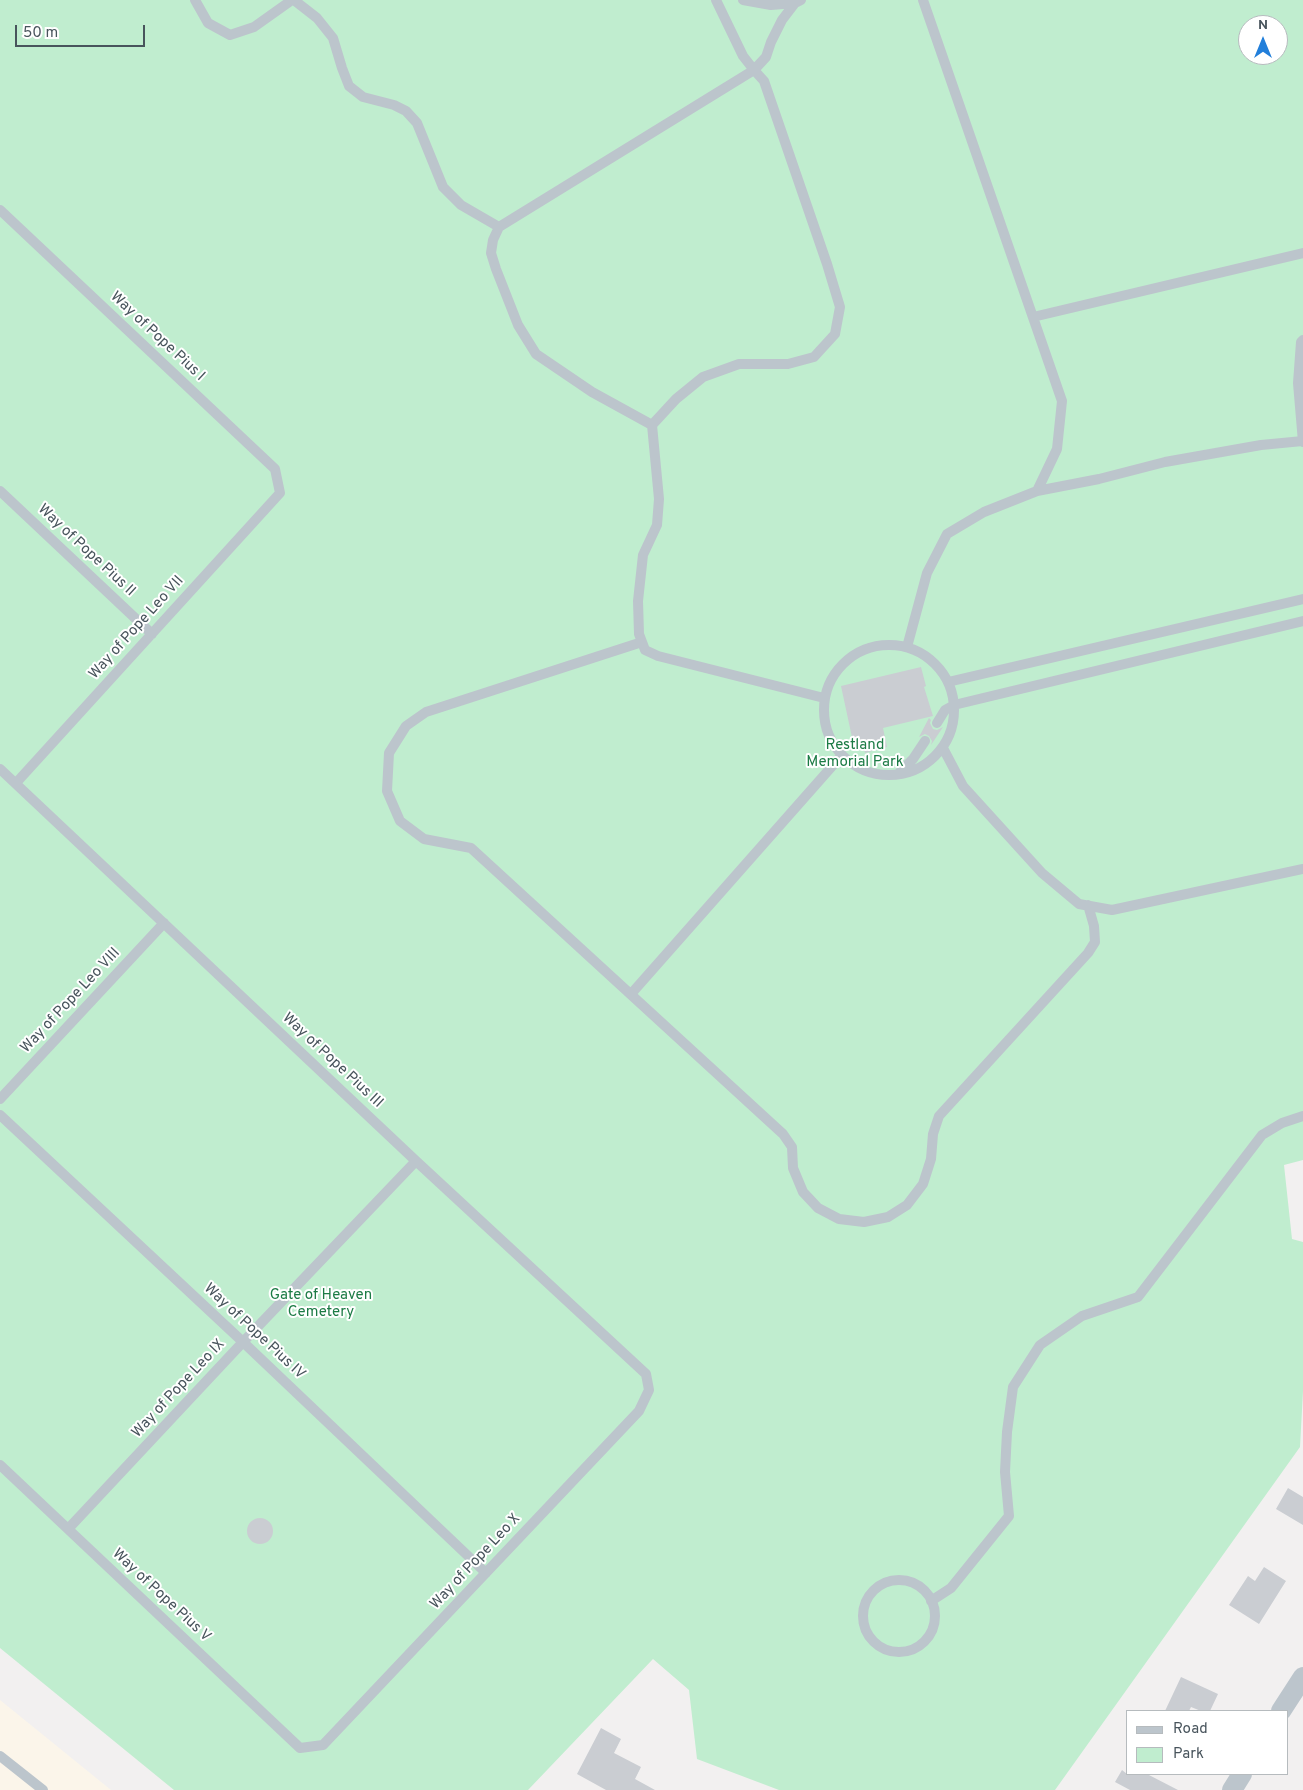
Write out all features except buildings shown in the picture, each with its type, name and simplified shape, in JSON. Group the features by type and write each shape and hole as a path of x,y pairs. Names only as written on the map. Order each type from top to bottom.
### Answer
{"street":[{"path":"1282,1710 1303,1677"},
{"path":"1232,1790 1241,1775"}],"lane":[{"path":"195,0 208,23 230,35 254,28 293,0 316,18 334,38 349,86 362,97 394,105 406,111 417,123 443,187 461,205 499,227"},
{"path":"716,0 743,56 764,81 840,307 834,334 814,357 788,364 739,364 703,377 676,399 652,425 659,499 657,525 643,555 638,601 639,634 645,650 658,656 824,698"},
{"path":"743,0 771,5 798,1"},
{"path":"923,0 1062,401 1057,449 1037,491"},
{"path":"652,425 592,392 536,354 518,325 491,254 493,240 499,227 754,70 766,57 782,20 798,1"},
{"name":"Way of Pope Pius I","path":"0,210 275,469 280,492"},
{"path":"1033,317 1303,253"},
{"path":"907,647 927,573 947,534 984,512 1037,491 1098,479 1165,462 1261,445 1303,442 1298,383 1301,342 1303,340"},
{"name":"Way of Pope Pius II","path":"0,491 152,634"},
{"name":"Way of Pope Leo VII","path":"16,783 280,492"},
{"path":"948,682 1303,599"},
{"path":"937,723 945,710 954,705 1303,621"},
{"path":"642,642 426,712 406,726 389,753 387,791 400,821 424,839 471,848 783,1134 792,1147 793,1168 803,1192 818,1208 839,1219 864,1222 888,1217 907,1204 923,1184 931,1159 933,1134 939,1116 1088,953 1095,942 1094,926 1088,905"},
{"path":"886,644 907,647 926,656 942,670 948,682 952,688 955,709 952,730 943,748 928,764 908,773 885,776 864,771 845,759 831,741 824,720 824,698 832,676 847,660 866,648 886,644"},
{"path":"898,774 913,759 925,741"},
{"path":"943,748 963,786 1042,873 1079,904 1112,910 1303,869"},
{"path":"631,994 842,755"},
{"name":"Way of Pope Pius III","path":"0,768 416,1161 646,1374"},
{"name":"Way of Pope Leo VIII","path":"0,1099 164,923"},
{"name":"Way of Pope Pius IV","path":"0,1115 486,1573"},
{"path":"931,1601 951,1588 1009,1516 1005,1472 1007,1432 1013,1387 1040,1345 1082,1316 1138,1297 1262,1135 1282,1123 1303,1116"},
{"name":"Way of Pope Leo IX","path":"68,1529 416,1161"},
{"name":"Way of Pope Leo X","path":"300,1748 323,1745 639,1411 649,1390 646,1374"},
{"name":"Way of Pope Pius V","path":"0,1465 300,1748"},
{"path":"892,1581 904,1581 915,1584 925,1591 931,1601 935,1612 934,1624 930,1635 922,1644 911,1650 900,1652 888,1650 877,1645 869,1637 864,1626 864,1608 872,1592 881,1585 892,1581"},
{"path":"0,1756 43,1790"}],"shaded area":[{"path":"0,1700 111,1790 0,1790"}],"green space":[{"path":"0,0 1303,0 1303,1160 1284,1165 1292,1239 1303,1242 1303,1391 1300,1447 1055,1790 779,1790 697,1759 689,1690 653,1659 528,1790 174,1790 0,1648"}],"park label":[{"name":"Restland Memorial Park","path":"855,754"},
{"name":"Gate of Heaven Cemetery","path":"321,1304"}]}
